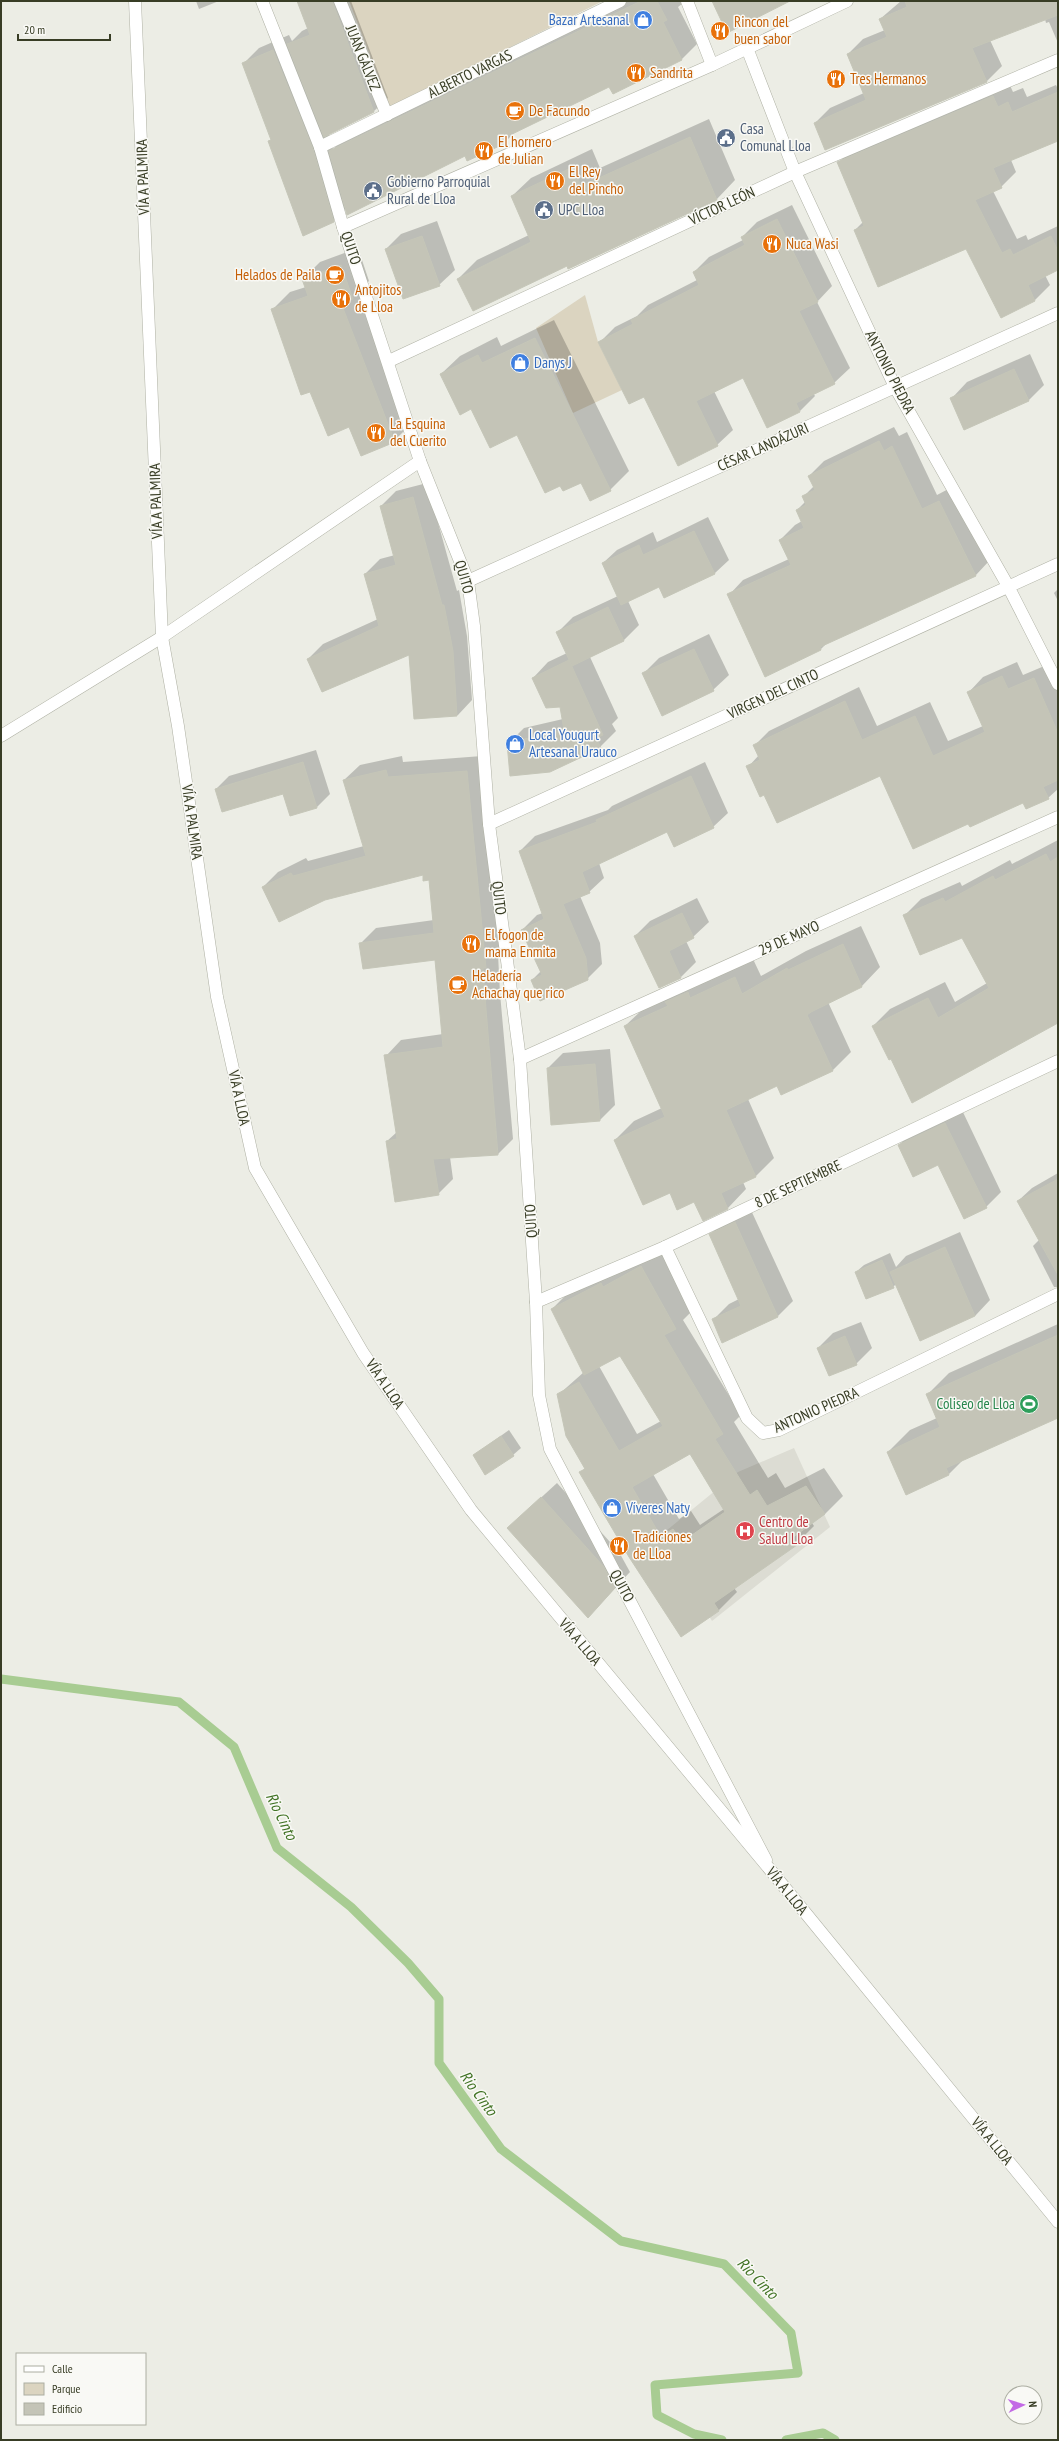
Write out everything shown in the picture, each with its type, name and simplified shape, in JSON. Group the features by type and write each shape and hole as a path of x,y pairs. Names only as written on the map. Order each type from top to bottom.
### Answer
{"street":[{"name":"VÍA A PALMIRA","path":"135,1 162,637 178,726 217,996"},
{"name":"QUITO","path":"262,1 320,147 343,227 389,361 420,461 468,581 474,626 489,824 520,1059 536,1302 539,1395 550,1449 772,1872"},
{"name":"JUAN GÁLVEZ","path":"340,1 387,115"},
{"name":"ALBERTO VARGAS","path":"320,147 620,1"},
{"path":"687,1 712,65"},
{"path":"343,227 712,65 847,1"},
{"name":"ANTONIO PIEDRA","path":"747,48 795,172 896,386 1008,586 1058,684"},
{"name":"VÍCTOR LEÓN","path":"389,361 795,172 1058,60"},
{"name":"CÉSAR LANDÁZURI","path":"468,581 1058,314"},
{"path":"1,736 162,637 420,461"},
{"name":"VIRGEN DEL CINTO","path":"489,824 1058,564"},
{"name":"29 DE MAYO","path":"520,1059 1058,817"},
{"name":"VÍA A LLOA","path":"217,996 255,1168 363,1352 471,1510 772,1872 1058,2222"},
{"name":"8 DE SEPTIEMBRE","path":"536,1302 665,1247 1058,1061"},
{"name":"ANTONIO PIEDRA","path":"665,1247 747,1418 763,1433 779,1430 1058,1294"}],"shaded area":[{"name":"Centro de Salud Lloa","path":"794,1448 830,1527 712,1621 661,1535 738,1472"}],"green space":[{"path":"349,1 603,1 390,107"},
{"path":"585,295 598,342 622,390 573,413 536,328"}],"building":[{"path":"297,1 332,1 374,112 324,137 287,44 310,35"},
{"path":"641,1 657,1 667,20 663,22 682,60 613,94 609,87 504,138 506,143 467,161 465,156 347,215 329,151"},
{"path":"712,1 790,1 727,33"},
{"path":"905,1 1058,1 1058,15 972,48 987,82 825,150 814,123 866,100 847,54 887,37 879,19 907,7"},
{"path":"273,50 313,149 334,222 303,236 268,141 271,140 242,63"},
{"path":"1058,92 1058,141 993,168 1002,188 975,200 1002,253 1010,249 1013,255 1051,236 1058,251 1058,270 1028,285 1035,301 1001,318 966,249 878,287 854,230 864,226 837,162 993,96 998,107 1008,102 1012,112"},
{"path":"690,137 717,200 568,269 567,266 473,311 457,279 531,242 511,196 573,167 581,186"},
{"path":"777,219 818,302 799,311 835,384 796,403 800,412 767,428 743,378 696,401 718,446 678,466 644,397 629,404 598,342 633,324 631,320 699,285 693,272 745,245 741,237"},
{"path":"422,236 440,286 403,299 385,249"},
{"path":"341,265 353,299 341,303 395,442 361,456 349,427 328,436 310,392 301,395 271,309 308,296 302,279"},
{"path":"535,338 611,491 590,501 581,483 563,491 560,486 545,493 517,435 490,448 471,409 460,415 440,374 478,355 482,363"},
{"path":"1014,369 1029,401 964,430 950,398"},
{"path":"879,441 884,451 892,446 922,509 939,501 976,576 820,647 821,650 765,677 727,594 791,565 779,540 804,528 796,510 806,505 802,496 815,490 808,476"},
{"path":"413,497 442,605 444,605 453,651 457,716 414,719 409,655 322,692 307,659 379,626 364,574 396,565 380,506"},
{"path":"694,531 715,574 664,598 659,587 621,605 602,563 639,545 643,555"},
{"path":"608,607 624,641 572,666 556,632"},
{"path":"694,649 714,691 662,716 642,673"},
{"path":"569,660 603,735 596,738 601,748 550,772 510,776 507,743 564,730 560,707 546,708 532,678"},
{"path":"1002,676 1008,689 1034,678 1058,733 1058,780 1043,787 1049,799 1026,809 1023,803 970,827 968,824 913,849 880,776 777,823 764,795 760,797 746,766 760,760 753,745 845,701 862,740 915,716 933,756 985,732 967,692"},
{"path":"303,762 317,808 290,816 283,794 222,812 215,789"},
{"path":"386,770 388,777 467,771 486,968 483,968 498,1155 433,1159 439,1195 395,1202 386,1141 397,1139 384,1055 443,1047 435,960 363,969 359,943 434,933 429,880 423,881 423,875 325,900 279,922 262,887 291,873 293,876 366,856 343,780"},
{"path":"691,776 714,828 674,847 667,832 582,872 590,893 563,904 586,958 588,980 540,1001 531,980 542,975 521,930 544,919 519,851 597,822 596,820"},
{"path":"1046,854 1050,862 1058,857 1058,1023 912,1103 891,1059 889,1060 872,1026 928,998 938,1018 989,988 962,938 920,955 903,915 943,898 945,902 993,876 995,880"},
{"path":"682,913 694,938 669,951 681,978 659,988 634,936"},
{"path":"843,944 862,987 807,1015 833,1071 781,1095 777,1086 726,1110 756,1177 721,1193 728,1209 703,1221 694,1202 677,1210 670,1193 643,1205 614,1140 665,1117 624,1026 668,1006 665,1002 688,992 690,998 735,977 742,994 787,968 788,970"},
{"path":"595,1064 600,1121 551,1125 547,1068"},
{"path":"945,1123 987,1208 964,1219 938,1165 913,1177 898,1145"},
{"path":"1058,1179 1058,1275 1017,1201"},
{"path":"735,1222 778,1317 722,1343 712,1319 741,1306 709,1234"},
{"path":"945,1247 975,1316 920,1341 890,1272"},
{"path":"882,1260 894,1288 866,1299 855,1272"},
{"path":"641,1266 676,1329 664,1335 723,1434 715,1439 750,1495 757,1490 767,1506 806,1486 825,1514 792,1538 797,1545 714,1603 719,1611 681,1637 629,1557 579,1472 585,1469 566,1436 557,1394 579,1382 619,1451 663,1426 620,1356 584,1375 551,1309 601,1283 603,1287","holes":["690,1454 725,1512 682,1542 673,1529 661,1537 632,1487"]},
{"path":"1058,1335 1058,1418 946,1468 949,1475 906,1495 887,1452 940,1427 926,1394"},
{"path":"845,1336 857,1365 829,1376 817,1348"},
{"path":"501,1436 514,1456 485,1475 473,1455"},
{"path":"541,1497 604,1567 615,1588 588,1618 507,1528"}],"waterway":[{"name":"Rio Cinto","path":"1,1679 179,1702 234,1747 277,1848 351,1907 408,1963 439,1999 439,2063 501,2149 621,2241 724,2264 791,2333 798,2373 655,2385 657,2415 694,2434 722,2440"},
{"name":"Rio Cinto","path":"786,2440 823,2433 835,2440"}],"place":[{"name":"Bazar Artesanal","path":"643,20"},
{"name":"Rincon del buen sabor","path":"720,31"},
{"name":"Sandrita","path":"636,73"},
{"name":"Tres Hermanos","path":"836,79"},
{"name":"De Facundo","path":"515,111"},
{"name":"Casa Comunal Lloa","path":"726,138"},
{"name":"El hornero de Julian","path":"484,151"},
{"name":"El Rey del Pincho","path":"555,181"},
{"name":"Gobierno Parroquial Rural de Lloa","path":"373,191"},
{"name":"UPC Lloa","path":"544,210"},
{"name":"Nuca Wasi","path":"772,244"},
{"name":"Helados de Paila","path":"335,275"},
{"name":"Antojitos de Lloa","path":"341,299"},
{"name":"Danys J","path":"520,363"},
{"name":"La Esquina del Cuerito","path":"376,433"},
{"name":"Local Yougurt Artesanal Urauco","path":"515,744"},
{"name":"El fogon de mama Enmita","path":"471,944"},
{"name":"Heladería Achachay que rico","path":"458,985"},
{"name":"Coliseo de Lloa","path":"1029,1404"},
{"name":"Víveres Naty","path":"612,1508"},
{"name":"Centro de Salud Lloa","path":"745,1531"},
{"name":"Tradiciones de Lloa","path":"619,1546"}]}
